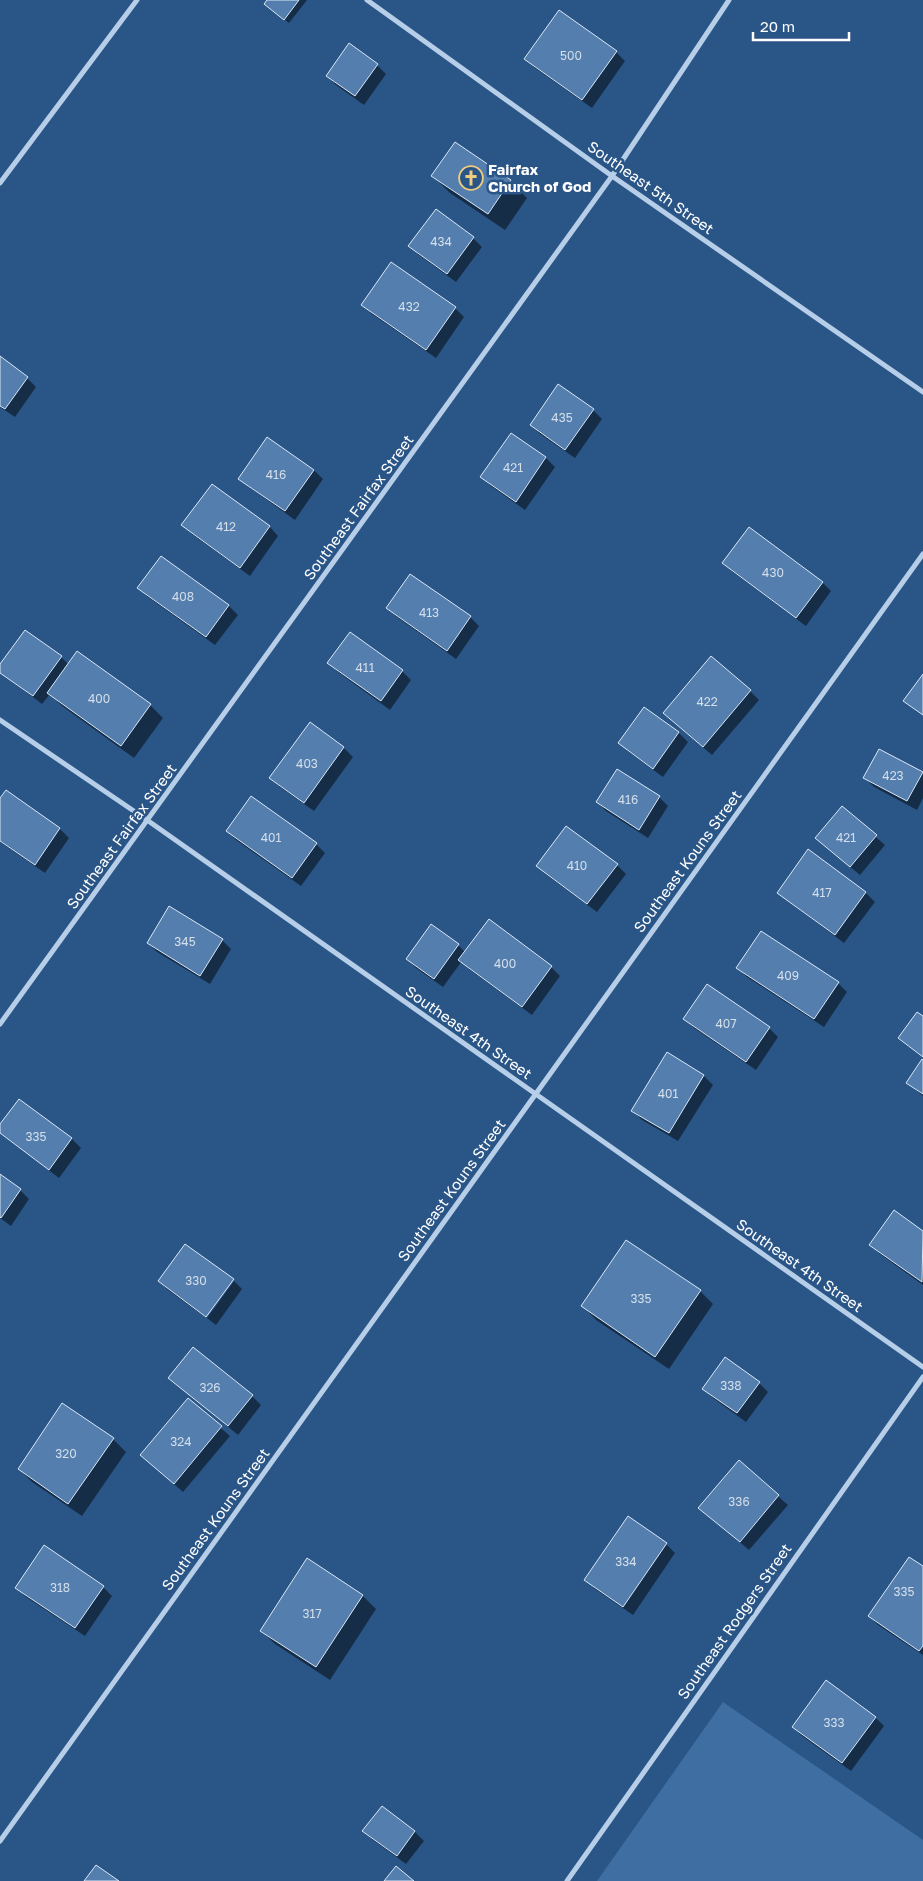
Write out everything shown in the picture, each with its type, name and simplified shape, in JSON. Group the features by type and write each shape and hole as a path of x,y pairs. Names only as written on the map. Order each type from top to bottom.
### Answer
{"street":[{"path":"0,183 137,0"},
{"name":"Southeast 5th Street","path":"366,0 612,176 923,392"},
{"name":"Southeast Fairfax Street","path":"0,1024 612,176 728,0"},
{"name":"Southeast Kouns Street","path":"0,1841 923,554"},
{"name":"Southeast 4th Street","path":"0,720 147,820 923,1367"},
{"name":"Southeast Rodgers Street","path":"566,1881 923,1377"}],"shaded area":[{"path":"723,1702 923,1840 923,1881 597,1881"}],"building":[{"path":"267,0 299,0 284,20 264,4"},
{"path":"559,10 617,51 582,100 524,59"},
{"path":"349,43 378,64 355,96 326,76"},
{"name":"Fairfax Church of God","path":"455,142 511,180 488,214 431,176"},
{"path":"436,209 474,237 447,274 408,246"},
{"path":"391,262 456,307 426,350 361,305"},
{"path":"0,356 28,377 5,409 0,406"},
{"path":"558,384 594,409 565,450 530,425"},
{"path":"511,433 546,457 516,502 480,477"},
{"path":"267,437 314,470 285,511 238,479"},
{"path":"212,484 270,526 240,568 181,525"},
{"path":"749,527 823,582 796,618 722,563"},
{"path":"161,556 229,605 206,637 137,588"},
{"path":"410,574 471,616 447,651 386,608"},
{"path":"25,630 62,656 33,696 0,673 0,664"},
{"path":"350,632 403,670 381,701 327,663"},
{"path":"77,651 151,704 121,746 47,693"},
{"path":"711,656 751,690 703,747 663,713"},
{"path":"923,674 923,715 903,701"},
{"path":"644,707 679,732 653,769 618,743"},
{"path":"310,722 344,747 304,803 269,778"},
{"path":"879,749 923,772 907,801 863,778"},
{"path":"617,769 660,796 639,830 596,802"},
{"path":"6,790 60,828 35,865 0,841 0,798"},
{"path":"251,796 317,843 292,878 226,831"},
{"path":"842,806 877,835 850,867 815,838"},
{"path":"566,826 618,864 587,904 536,866"},
{"path":"808,849 866,892 835,935 777,893"},
{"path":"169,906 223,939 200,976 147,943"},
{"path":"489,919 552,966 522,1007 458,960"},
{"path":"431,924 459,944 434,979 406,959"},
{"path":"761,931 839,982 814,1019 736,968"},
{"path":"707,984 770,1027 746,1062 683,1019"},
{"path":"917,1012 923,1016 923,1057 898,1038"},
{"path":"667,1052 704,1075 669,1133 631,1111"},
{"path":"923,1060 923,1094 906,1083"},
{"path":"19,1099 72,1138 49,1170 0,1133 0,1124"},
{"path":"0,1174 21,1189 1,1218 0,1217"},
{"path":"894,1210 923,1231 922,1282 869,1245"},
{"path":"626,1240 701,1290 655,1357 581,1306"},
{"path":"185,1244 234,1279 206,1317 158,1281"},
{"path":"193,1347 253,1395 228,1426 168,1378"},
{"path":"725,1357 760,1382 737,1413 702,1389"},
{"path":"188,1398 222,1426 174,1484 140,1455"},
{"path":"62,1403 114,1438 68,1504 18,1469"},
{"path":"739,1460 779,1495 740,1542 698,1508"},
{"path":"628,1516 667,1543 623,1607 584,1580"},
{"path":"44,1545 104,1586 75,1628 15,1588"},
{"path":"909,1557 923,1566 923,1646 919,1651 868,1616"},
{"path":"307,1558 363,1595 316,1667 260,1631"},
{"path":"826,1680 876,1717 842,1763 792,1727"},
{"path":"382,1806 415,1831 397,1856 362,1831"},
{"path":"96,1865 119,1881 84,1881"},
{"path":"396,1866 414,1881 384,1881"}],"place":[{"name":"Fairfax Church of God","path":"471,178"}]}
